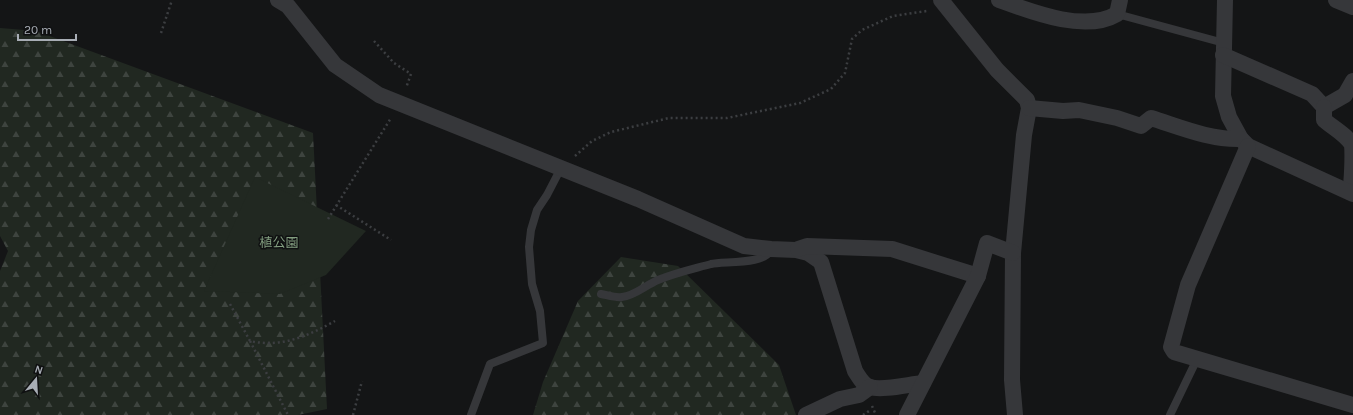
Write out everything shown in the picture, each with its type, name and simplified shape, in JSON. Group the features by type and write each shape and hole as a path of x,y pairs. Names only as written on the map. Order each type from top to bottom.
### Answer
{"street":[{"path":"278,0 288,6 336,65 379,95 638,199 744,246 796,250 808,254 821,262 856,371 863,382 870,387 923,383"},
{"path":"1225,0 1223,49 1224,96 1229,117 1244,143"},
{"path":"1336,0 1353,7"},
{"path":"1003,1 1054,18 1072,22 1108,20 1118,7"},
{"path":"945,2 997,70 1027,100 1029,108 1024,135 1013,253 1012,380 1015,415"},
{"path":"1029,108 1063,111 1079,110 1117,118 1141,126 1151,118 1215,137 1244,143 1351,193 1353,178 1352,146 1346,138 1324,120 1324,107 1312,94 1223,49"},
{"path":"1324,107 1345,95 1353,81"},
{"path":"1244,143 1188,285 1171,347 1174,352 1353,405"},
{"path":"907,415 978,276 987,243 1013,253"},
{"path":"796,250 807,246 892,249 978,276"},
{"path":"806,415 840,399 859,395 870,387"}],"lane":[{"path":"1118,7 1223,49"},
{"path":"471,415 490,364 543,343 540,311 532,284 529,247 531,230 537,210 564,169"},
{"path":"601,294 621,297 630,295 644,286 677,273 716,263 741,262 765,256 771,249"},
{"path":"1170,415 1197,359"}],"path":[{"path":"161,33 172,0"},
{"path":"564,169 577,154 592,142 611,132 669,118 727,118 800,103 831,89 845,73 852,39 862,30 893,16 945,2"},
{"path":"328,219 400,104 411,74 394,63 374,41"},
{"path":"336,205 390,240"},
{"path":"230,304 288,415"},
{"path":"250,341 264,344 297,340 335,321"},
{"path":"353,415 362,381"}],"green space":[{"path":"0,28 36,31 313,133 327,409 298,415 0,415 0,271 8,251 0,236"},
{"name":"植公園","path":"255,177 366,231 326,275 280,294 204,291"},
{"path":"621,257 678,266 779,365 796,415 533,415 543,382 578,301"}]}
